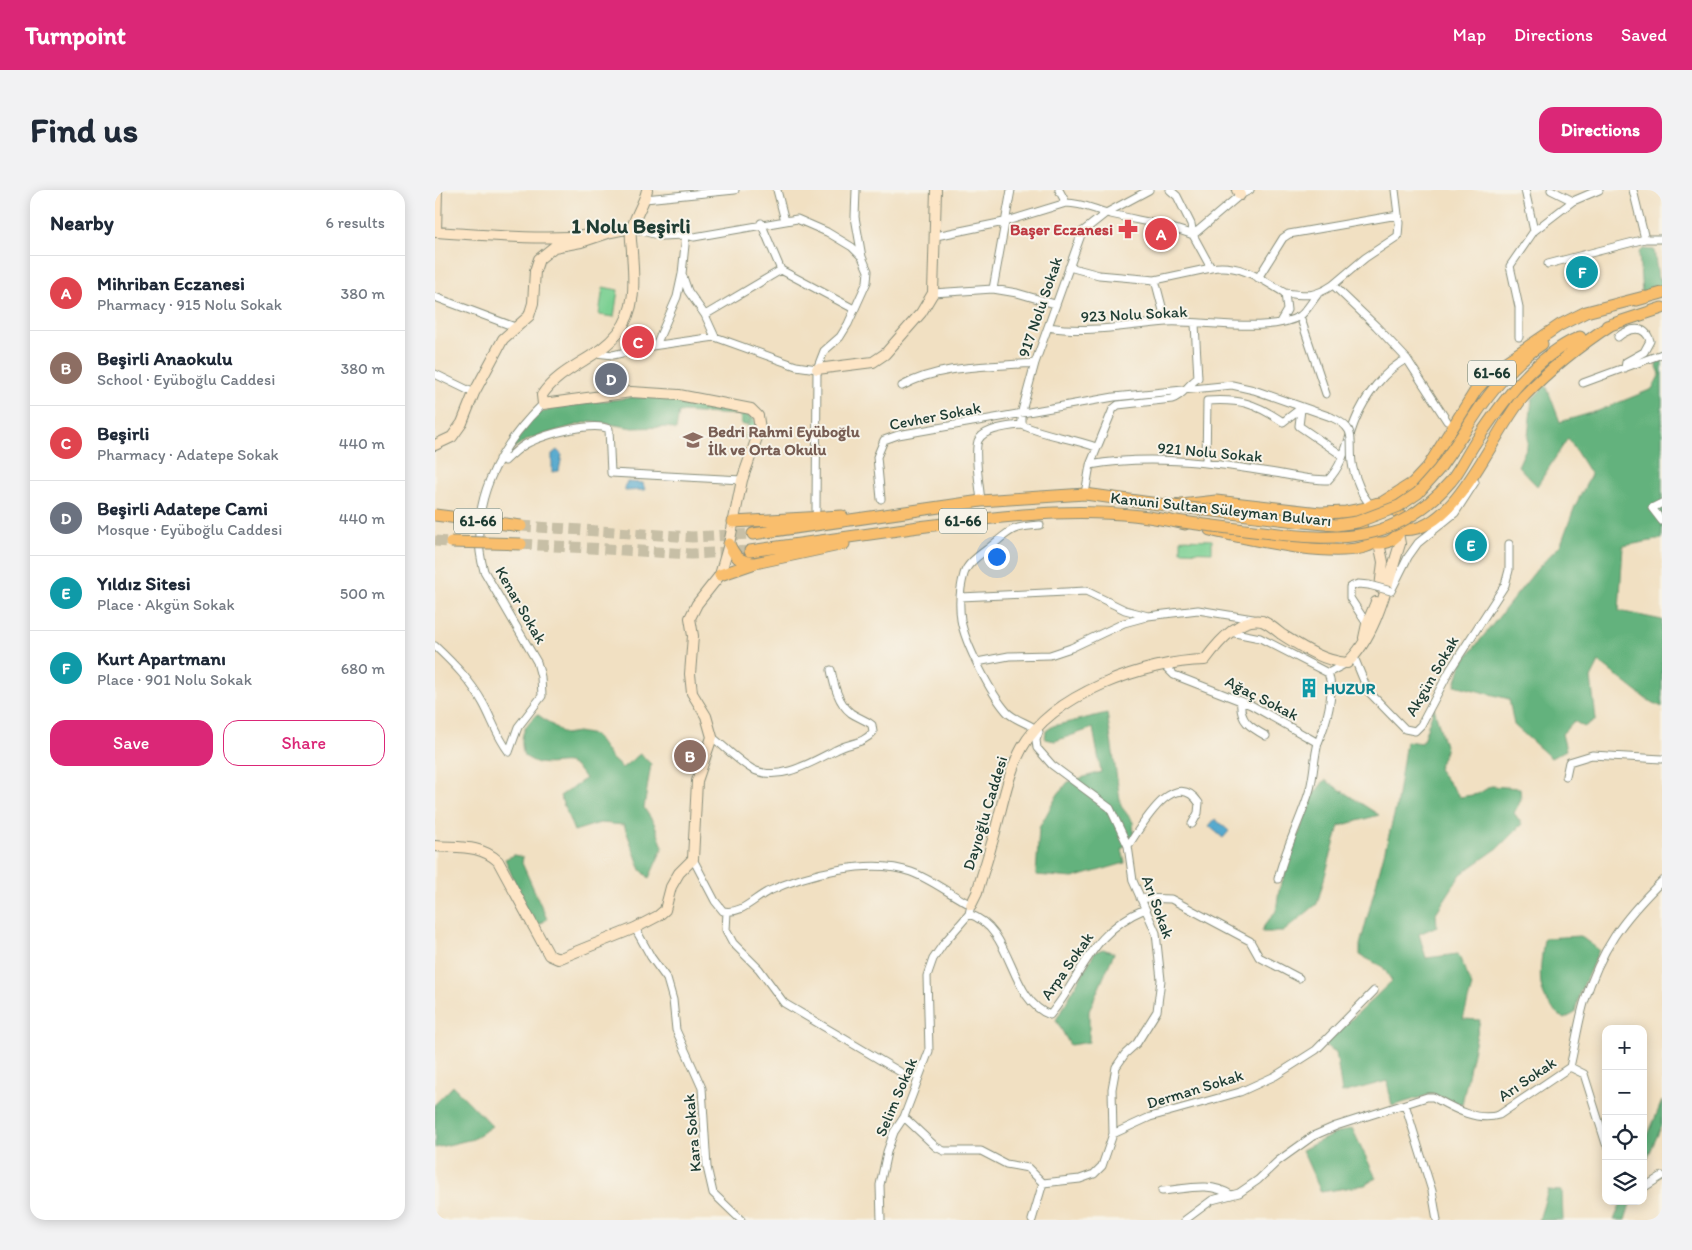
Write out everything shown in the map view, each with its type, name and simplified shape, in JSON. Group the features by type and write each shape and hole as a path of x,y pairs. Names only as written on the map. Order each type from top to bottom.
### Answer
{"main road":[{"name":"Kanuni Sultan Süleyman Bulvarı","path":"753,534 981,502 1085,494 1304,522 1336,525 1357,522 1399,506 1418,493 1439,469 1475,413 1510,373 1537,347 1569,325 1608,308 1662,293"},
{"name":"61-66","path":"1173,506 1216,501 1320,513 1346,512 1383,502 1413,483 1428,466 1476,390 1495,370 1560,325 1586,312 1644,298"},
{"name":"Kanuni Sultan Süleyman Bulvarı","path":"750,551 983,518 1086,512 1140,515 1305,538 1339,539 1361,536 1407,519 1428,504 1452,480 1502,404 1548,356 1577,339 1613,324 1662,308"},
{"name":"61-66","path":"1176,521 1230,535 1323,551 1366,548 1377,542 1392,540 1399,531 1410,531 1427,525 1443,513 1459,496 1495,436 1523,397 1575,348 1613,324"},
{"path":"1383,502 1392,505 1398,512 1401,520 1399,531"},
{"path":"1368,507 1362,516 1361,525 1367,537 1377,542"},
{"name":"61-66","path":"435,515 521,526"},
{"name":"61-66","path":"733,522 818,516 884,516"},
{"name":"61-66","path":"720,575 755,563 827,548 884,532"},
{"name":"61-66","path":"451,542 521,544"},
{"path":"729,544 734,556 741,561 755,563"}],"street":[{"path":"437,190 436,232 520,238 608,233"},
{"path":"735,190 646,194 631,228 634,284 631,310 618,332 596,353 569,368 551,382 542,395 543,404 631,392 679,395 751,408 758,416 760,429 742,480 729,544 720,575 697,604 690,618 693,636 690,674 693,693 706,716 712,738 697,781 693,859 715,901 723,911 738,911 767,892 829,871 891,866 913,872 970,909"},
{"path":"777,190 785,221"},
{"path":"856,190 855,217 862,258"},
{"path":"596,353 613,355 656,345 715,337 796,366 817,369 873,362 885,354 921,313 933,293 936,190"},
{"path":"993,289 1011,190"},
{"path":"1059,190 1066,203"},
{"name":"917 Nolu Sokak","path":"1022,411 1035,363 1082,232 1106,213 1149,190"},
{"path":"1170,190 1177,196 1191,224 1193,235 1211,268"},
{"path":"1193,235 1239,193 1251,190"},
{"path":"1326,394 1301,316 1317,295 1333,285 1365,258 1398,236 1395,190"},
{"path":"1525,190 1534,231"},
{"path":"1551,190 1573,201"},
{"path":"1519,337 1519,307 1510,266 1534,231 1573,201 1599,190"},
{"path":"1633,190 1645,240"},
{"path":"936,236 1004,222 1066,203 1089,206 1106,213 1166,224 1193,235"},
{"path":"1258,278 1283,238 1289,234 1398,215"},
{"path":"435,445 452,437 462,422 474,393 503,339 529,316 533,304 535,271 539,258 553,248 631,228 671,237 687,235 694,237 797,219 812,224 852,247 862,258 869,271 867,282 840,337 824,350 817,369 816,510"},
{"path":"761,224 781,270 854,309"},
{"path":"656,345 677,297 682,274 682,256 687,235"},
{"path":"1548,264 1645,240 1662,239"},
{"path":"1069,267 1099,275 1155,280 1211,268 1231,266 1243,270 1285,293 1317,295"},
{"path":"705,315 781,270"},
{"path":"682,274 688,291 705,315 715,337"},
{"path":"1155,280 1166,322"},
{"path":"1333,285 1377,326 1407,359 1447,421"},
{"path":"933,293 993,289 1017,293 1055,304"},
{"path":"1280,322 1287,310 1285,293"},
{"path":"435,297 515,327"},
{"name":"923 Nolu Sokak","path":"1048,327 1072,331 1166,322 1253,325 1280,322 1301,316"},
{"path":"1185,391 1188,384 1198,378 1195,324"},
{"path":"1618,337 1632,329 1643,330 1648,334 1650,341 1644,352 1626,362 1625,368"},
{"path":"1583,383 1662,354"},
{"path":"1301,408 1299,426 1343,456 1355,420 1364,404 1383,378 1399,363 1407,359"},
{"path":"902,386 919,376 936,371 1035,363"},
{"path":"435,374 474,393"},
{"path":"1085,494 1090,465 1096,447 1113,409 1118,405 1172,399 1185,391 1231,385 1254,390 1331,417 1345,424 1350,432 1352,463 1368,507"},
{"name":"Cevher Sokak","path":"881,500 877,457 884,440 898,435 1022,411 1114,397 1185,391"},
{"path":"1206,463 1207,401 1235,399 1254,406 1283,422 1301,408"},
{"name":"Kenar Sokak","path":"435,646 453,662 483,703 497,737 509,752 518,727 542,696 541,677 537,662 514,625 485,571 481,560 480,513 488,485 499,458 526,420 543,404"},
{"path":"1022,411 1022,425 1096,447"},
{"name":"Cevher Sokak","path":"981,502 977,443 983,435 1008,427 1022,425"},
{"path":"499,458 505,461 529,442 585,427 604,427 609,429 611,473 742,480"},
{"name":"921 Nolu Sokak","path":"1090,465 1141,460 1206,463 1282,473 1307,480 1328,480 1334,474 1343,456"},
{"path":"1367,624 1350,598 1350,587 1358,584 1369,585 1391,591 1407,557 1418,543 1455,513 1486,464"},
{"path":"1662,503 1652,508 1662,520"},
{"path":"1036,728 1023,724 1007,713 977,662 961,621 961,596 964,573 972,561 1015,527 1040,525"},
{"path":"1328,673 1350,660 1374,625 1400,544 1399,531"},
{"path":"1364,639 1383,576 1377,542"},
{"name":"Akgün Sokak","path":"1350,660 1367,691 1405,729 1415,732 1450,670 1505,585 1509,570 1509,544"},
{"path":"961,596 1086,591 1125,610 1149,616"},
{"path":"977,662 1009,656 1050,655 1071,648 1123,623 1149,616 1198,610 1262,621 1307,651 1335,662 1350,660"},
{"name":"Dayıoğlu Caddesi","path":"970,909 977,894 1012,772 1022,748 1041,722 1087,692 1127,673 1184,661 1205,660 1221,638 1251,622 1262,621"},
{"path":"1230,632 1260,638 1328,673 1332,683 1326,723 1314,759 1310,788 1283,859 1278,879"},
{"name":"Ağaç Sokak","path":"1164,665 1174,675 1241,701 1273,716 1318,743"},
{"path":"712,738 752,769 779,774 809,763 844,745 866,740 873,732 872,725 851,713 845,705 835,691 831,670"},
{"path":"1241,701 1242,719 1247,726 1266,736"},
{"name":"Arı Sokak","path":"1036,728 1039,732 1036,740 1037,748 1052,765 1106,804 1127,846 1133,881 1157,934 1160,958 1160,1000 1157,1011 1144,1034 1125,1054 1116,1067 1112,1089 1113,1134 1107,1158 1098,1171 1080,1179 1043,1183"},
{"path":"1566,776 1569,762 1593,755 1662,759"},
{"path":"1127,846 1157,806 1169,794 1181,791 1194,795 1199,803 1198,813 1192,824"},
{"path":"435,846 480,850 491,854 498,861 549,955 558,959 635,928 665,910 671,887 679,873 693,859"},
{"path":"1602,1131 1585,1074 1570,1067 1584,1004 1600,959 1614,934 1636,906 1662,881"},
{"path":"1140,898 1171,899 1250,942 1259,956 1299,978"},
{"name":"Arpa Sokak","path":"970,909 993,928 1016,976 1040,1011 1050,1015 1087,957 1109,931 1123,920 1145,909"},
{"name":"Selim Sokak","path":"881,1220 880,1185 887,1152 894,1132 904,1117 925,1065 931,1043 927,976 933,959 970,909"},
{"path":"727,912 726,930 733,943 759,969 784,1003 902,1073 919,1077"},
{"name":"Kara Sokak","path":"635,928 651,957 667,980 673,1000 676,1030 702,1088 707,1167 713,1193 741,1220"},
{"name":"Derman Sokak","path":"1113,1134 1150,1117 1240,1092 1275,1076 1316,1050 1374,991"},
{"name":"Arı Sokak","path":"1185,1220 1212,1200 1232,1196 1248,1187 1278,1160 1313,1136 1336,1126 1416,1099 1433,1097 1472,1115 1492,1117 1570,1067"},
{"path":"1405,1104 1432,1191 1437,1220"},
{"path":"904,1117 936,1147 944,1151 981,1151 1006,1164 1028,1168 1043,1183 1032,1220"},
{"path":"1647,1185 1662,1176"},
{"path":"1162,1191 1201,1185 1220,1188 1232,1196"}],"green space":[{"path":"1643,249 1654,250 1658,279 1662,279 1662,295 1642,294 1639,253"},
{"path":"603,287 618,290 614,317 599,315"},
{"path":"1662,360 1662,539 1623,546 1619,611 1662,620 1662,707 1646,699 1599,662 1591,678 1596,719 1584,727 1574,721 1562,734 1566,750 1551,758 1514,725 1509,699 1455,685 1461,664 1538,568 1561,544 1575,506 1591,475 1568,438 1537,486 1518,466 1527,446 1532,399 1546,385 1560,422 1598,411 1652,389 1660,374 1655,362"},
{"path":"635,397 682,398 744,411 751,418 748,426 741,424 740,415 679,412 676,430 668,427 633,428 591,421 531,438 513,448 505,456 520,431 542,412 572,405"},
{"path":"753,416 756,427 752,441 745,438"},
{"path":"1181,539 1212,540 1212,552 1181,551"},
{"path":"1434,708 1446,749 1438,769 1460,797 1478,794 1491,786 1520,788 1521,800 1514,813 1522,824 1498,848 1461,874 1436,913 1437,926 1419,934 1426,958 1458,954 1472,986 1463,1019 1480,1020 1462,1104 1432,1094 1392,1106 1387,1081 1342,1093 1336,1052 1324,1045 1392,981 1383,967 1360,955 1360,945 1396,808 1406,741 1422,743"},
{"path":"1107,713 1121,806 1133,822 1134,834 1122,849 1125,863 1073,878 1036,875 1039,828 1058,794 1068,782 1101,772 1093,728 1055,741 1045,739 1046,731 1053,726"},
{"path":"537,714 565,734 578,732 595,735 611,758 622,768 640,754 651,764 644,808 654,823 663,847 649,878 641,870 624,825 600,823 574,831 560,796 585,779 575,766 570,764 539,763 524,756 523,733 528,723"},
{"path":"1325,780 1379,815 1339,826 1317,904 1283,932 1262,932 1264,926 1276,911 1279,891 1312,796"},
{"path":"514,855 523,857 522,863 547,919 534,929 505,859"},
{"path":"1580,936 1599,950 1579,995 1575,1013 1564,1019 1547,1002 1543,992 1540,973 1544,938"},
{"path":"1103,949 1114,953 1089,1011 1089,1042 1070,1045 1056,1020 1095,952"},
{"path":"453,1086 492,1126 473,1139 435,1148 435,1104"},
{"path":"1662,1101 1662,1125 1647,1159 1647,1137"},
{"path":"1352,1128 1376,1178 1365,1185 1321,1192 1302,1150 1332,1135"},
{"path":"1548,1190 1562,1191 1563,1220 1539,1220"},
{"path":"1620,1205 1630,1205 1625,1220 1614,1220"}],"water":[{"path":"557,450 562,455 559,471 552,472 552,454"},
{"path":"627,482 643,483 645,490 625,491"},
{"path":"1215,819 1229,831 1223,838 1209,826"}],"tunnel":[{"path":"521,526 692,537 753,534"},
{"path":"435,541 451,542"},
{"path":"521,544 691,554 750,551"}],"place":[{"name":"Başer Eczanesi","path":"1128,229"},
{"name":"Mihriban Eczanesi","path":"1161,234"},
{"name":"Kurt Apartmanı","path":"1582,272"},
{"name":"Beşirli","path":"638,342"},
{"name":"Beşirli Adatepe Cami","path":"611,379"},
{"name":"Bedri Rahmi Eyüboğlu İlk ve Orta Okulu","path":"693,440"},
{"name":"Yıldız Sitesi","path":"1471,545"},
{"name":"HUZUR","path":"1309,688"},
{"name":"Beşirli Anaokulu","path":"690,756"}],"district":[{"name":"1 Nolu Beşirli","path":"631,225"}]}
